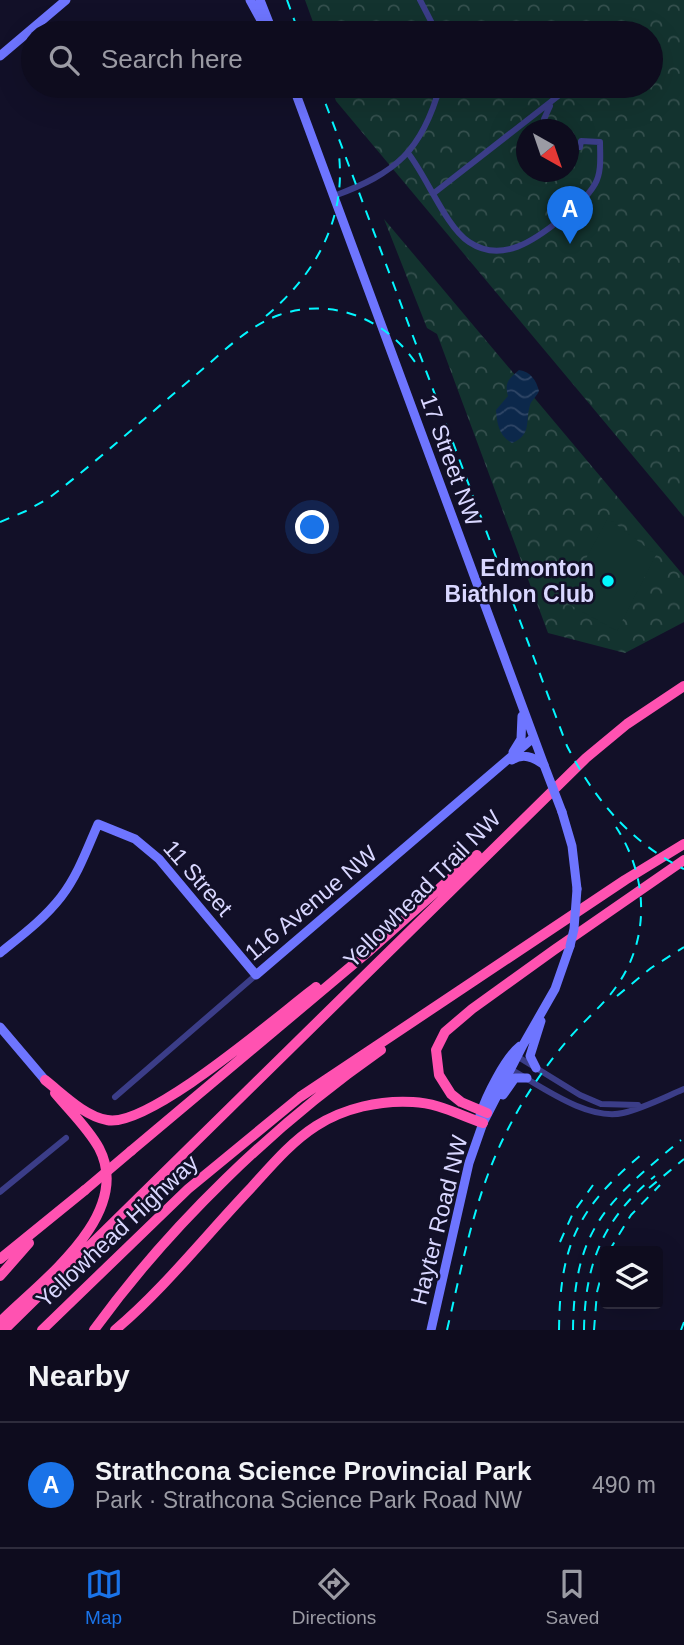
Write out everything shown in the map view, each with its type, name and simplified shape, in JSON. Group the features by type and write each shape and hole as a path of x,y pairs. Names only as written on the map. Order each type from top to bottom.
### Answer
{"highway":[{"name":"Yellowhead Trail NW","path":"4,1330 545,798 616,733 684,686"},
{"path":"0,1259 368,952 545,798"},
{"path":"94,1330 159,1248 242,1164 322,1096 432,1015 481,975 684,844"},
{"path":"484,1115 451,1094 439,1075 436,1050 444,1032 554,950 684,860"},
{"path":"45,1080 100,1118 117,1121 128,1118 150,1109 179,1090 338,971 368,952"},
{"name":"Yellowhead Highway","path":"42,1330 187,1189 269,1121 319,1083 481,975"},
{"path":"0,1322 78,1245 97,1218 104,1199 105,1166 98,1147 45,1080"},
{"path":"115,1330 147,1300 284,1152 316,1126 352,1109 409,1101 484,1115"},
{"path":"0,1276 58,1213"}],"main road":[{"path":"41,21 66,0"},
{"path":"250,0 261,21"},
{"path":"260,0 269,21"},
{"path":"0,56 21,38"},
{"name":"17 Street NW","path":"297,98 562,812 575,859 578,889 574,929 555,989 508,1068 484,1115"},
{"path":"502,767 521,739 522,707"},
{"name":"116 Avenue NW","path":"256,975 533,738"},
{"path":"502,767 518,756 536,759 544,765"},
{"name":"11 Street","path":"0,953 30,928 60,897 82,861 98,824 135,839 159,859 256,975"},
{"path":"536,1068 530,1056 545,1006"},
{"path":"0,1027 45,1080"},
{"path":"484,1115 515,1078 527,1078"},
{"name":"Hayter Road NW","path":"431,1330 471,1157 484,1115"}],"street":[{"path":"420,0 431,21"},
{"path":"334,196 374,180 408,153 423,133 437,98"},
{"path":"434,193 556,98"},
{"path":"544,119 545,113 558,98"},
{"path":"408,153 457,232 475,245 498,251 523,245 542,234 579,204 595,184 599,170 600,142 581,141 579,147"},
{"name":"116 Avenue NW","path":"115,1097 256,975"},
{"path":"515,1056 580,1095 601,1104 643,1105"},
{"path":"508,1068 576,1106 598,1114 622,1113 684,1089"},
{"path":"0,1192 66,1138"}],"green space":[{"path":"305,0 684,0 684,517 335,98 663,98 663,21 313,21"},
{"path":"384,219 684,576 684,622 625,653 548,633 437,334 427,328"},
{"name":"Edmonton Biathlon Club","path":"608,518 656,555 617,631 563,601"}],"water":[{"path":"519,370 532,377 539,391 530,405 523,436 512,443 504,437 500,429 496,410 508,396 508,381"}],"railway":[{"path":"287,0 295,21"},
{"path":"324,98 567,746 589,784 615,817 647,846 684,869"},
{"path":"266,316 299,283 324,244 337,202 339,155"},
{"path":"0,522 49,498 236,341 279,315 318,309 355,315 388,334 415,362"},
{"path":"447,1330 478,1203 507,1131 549,1063 616,987 635,948 640,928 639,886 627,846 616,827"},
{"path":"617,996 651,968 684,947"},
{"path":"573,1330 575,1295 588,1241 615,1200 681,1140"},
{"path":"559,1330 563,1274 576,1231 587,1211 602,1193 642,1154"},
{"path":"649,1188 684,1159"},
{"path":"584,1330 588,1284 600,1244 622,1209 655,1176"},
{"path":"560,1242 573,1213 593,1185"},
{"path":"612,1246 631,1215 660,1185"},
{"path":"594,1330 600,1280"},
{"path":"681,1330 684,1322"}],"place":[{"name":"Strathcona Science Provincial Park","path":"570,244"},
{"name":"Edmonton Biathlon Club","path":"608,581"}]}
